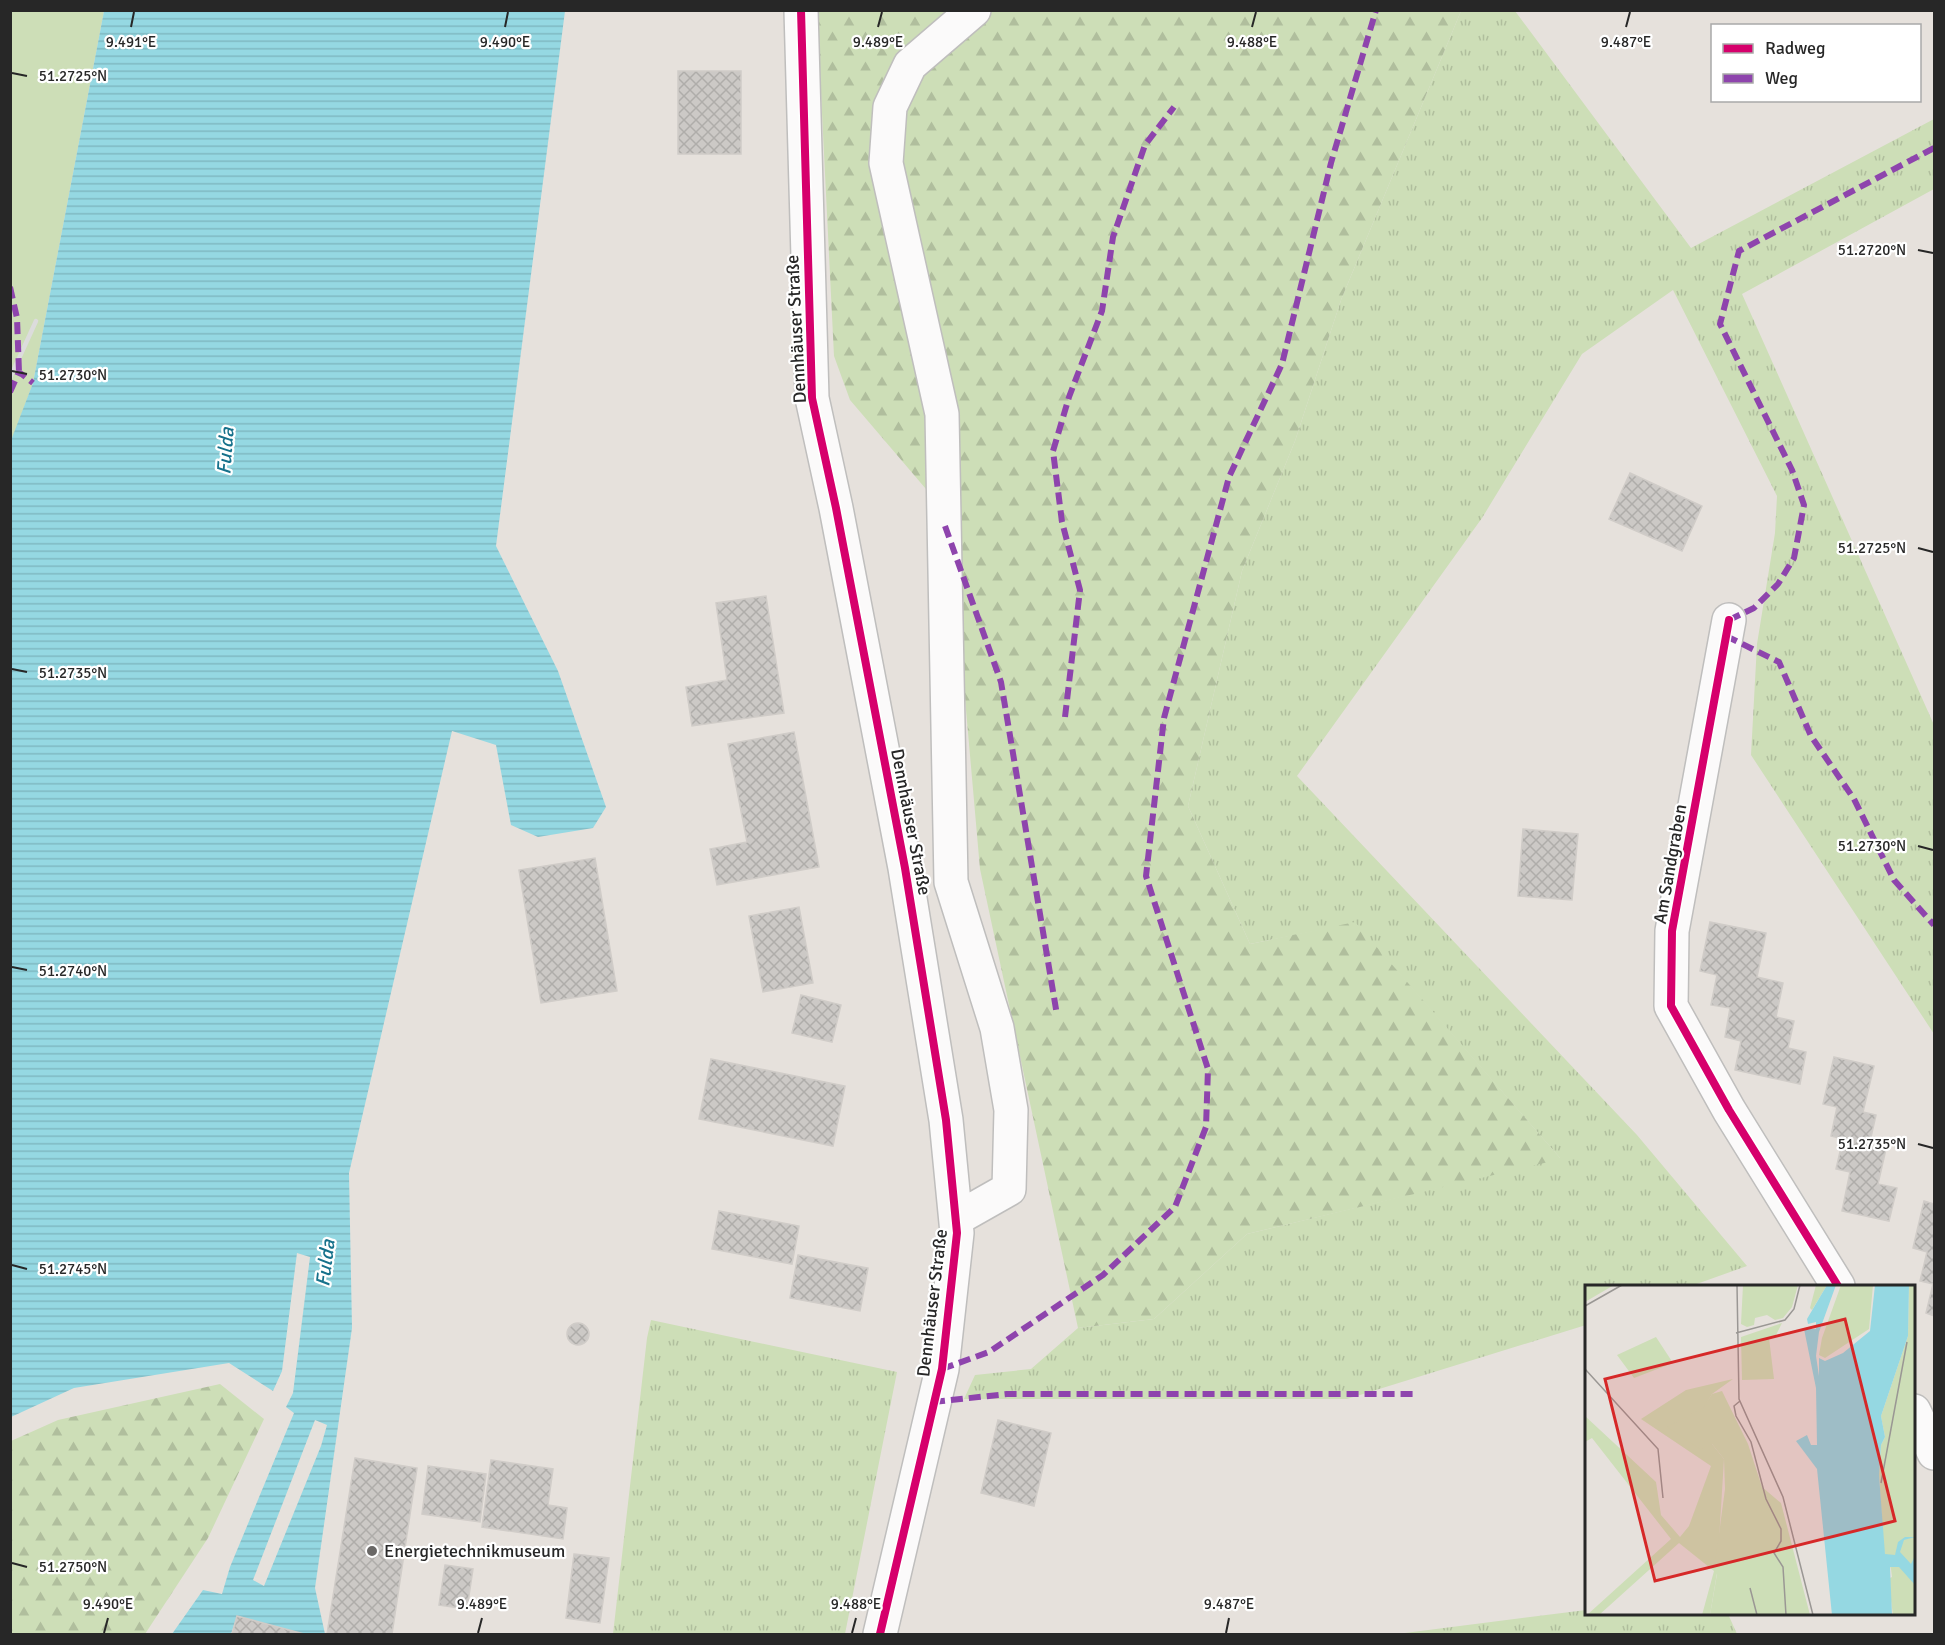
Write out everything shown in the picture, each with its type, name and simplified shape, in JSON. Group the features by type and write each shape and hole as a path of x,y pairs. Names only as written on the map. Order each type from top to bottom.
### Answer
{"street":[{"name":"Dennhäuser Straße","path":"801,10 812,398 836,508 905,868 946,1120 957,1233 942,1369 880,1635"},
{"path":"956,1219 1009,1189 1011,1110 997,1028 951,882 942,414 886,163 890,107 910,64 974,10"},
{"name":"Am Sandgraben","path":"1729,620 1672,931 1671,1006 1729,1110 1837,1285"},
{"path":"1915,1413 1935,1453"}],"green space":[{"path":"11,11 104,11 33,383 11,443"},
{"path":"817,11 1461,11 1341,300 1295,441 1242,571 1188,806 1250,944 1355,922 1561,1159 1247,1234 1154,1319 1078,1328 980,869 949,516 850,400 834,356"},
{"path":"1461,11 1515,11 1691,248 1934,119 1934,189 1742,294 1934,725 1934,1034 1751,755 1757,644 1775,533 1777,496 1673,290 1582,354 1482,518 1297,776 1637,1135 1747,1266 1694,1285 1585,1285 1585,1325 1347,1399 964,1399 975,1375 1031,1369 1078,1328 1154,1319 1247,1234 1560,1158 1355,923 1250,944 1188,806 1242,571 1295,441 1341,300"},
{"path":"651,1320 897,1372 845,1634 613,1634 647,1338"},
{"path":"220,1384 264,1419 208,1538 145,1634 11,1634 11,1441 58,1420"},
{"path":"1585,1610 1585,1615 1728,1615 1737,1634 1397,1634"}],"water":[{"name":"Fulda","path":"104,11 565,11 496,546 558,671 606,807 593,828 538,837 511,825 496,745 452,731 349,1173 352,1328 315,1588 325,1634 304,1634 237,1616 231,1634 172,1634 203,1590 222,1594 230,1567 294,1413 286,1407 293,1393 310,1257 297,1253 282,1371 273,1391 229,1363 74,1388 11,1417 10,443 33,383","holes":["315,1420 327,1425 321,1446 264,1586 253,1580"]}],"building":[{"path":"678,71 741,71 741,154 678,154"},
{"path":"1630,473 1702,506 1682,551 1609,519"},
{"path":"766,596 784,713 692,726 686,687 727,680 716,603"},
{"path":"794,732 819,867 717,885 710,849 747,842 728,744"},
{"path":"1523,829 1578,834 1572,900 1518,896"},
{"path":"595,858 617,991 541,1003 519,870"},
{"path":"799,907 813,983 763,992 749,916"},
{"path":"1710,922 1766,933 1757,977 1783,983 1776,1017 1794,1021 1788,1048 1806,1052 1800,1084 1735,1070 1741,1041 1725,1037 1730,1008 1711,1005 1717,975 1700,971"},
{"path":"801,995 841,1005 832,1042 792,1033"},
{"path":"1834,1057 1874,1066 1863,1112 1876,1115 1869,1146 1886,1149 1878,1184 1897,1188 1889,1221 1842,1211 1850,1172 1836,1169 1843,1139 1831,1136 1837,1107 1823,1104"},
{"path":"711,1059 845,1086 833,1146 699,1119"},
{"path":"1924,1201 1934,1204 1934,1316 1926,1313 1933,1284 1920,1281 1927,1252 1913,1248"},
{"path":"719,1211 799,1226 792,1264 712,1249"},
{"path":"798,1255 868,1268 860,1311 790,1298"},
{"path":"578,1323 586,1326 589,1334 586,1342 578,1345 570,1342 567,1334 570,1326"},
{"path":"998,1420 1051,1433 1034,1506 981,1493"},
{"name":"Energietechnikmuseum","path":"355,1458 417,1468 392,1634 327,1634"},
{"path":"491,1460 553,1469 548,1505 567,1508 563,1539 482,1527"},
{"path":"428,1466 486,1474 480,1522 422,1514"},
{"path":"574,1554 609,1558 600,1623 566,1618"},
{"path":"445,1565 473,1569 467,1609 439,1605"},
{"path":"237,1616 304,1634 232,1634"}],"railway":[{"path":"10,378 36,321"}],"marked path":[{"path":"942,1369 989,1352 1103,1275 1175,1207 1206,1127 1208,1069 1146,876 1164,718 1229,477 1282,364 1331,163 1376,10"},
{"path":"1065,717 1080,590 1062,522 1053,451 1069,397 1102,311 1113,237 1145,145 1174,107"},
{"path":"1729,620 1754,608 1778,584 1794,558 1804,505 1792,470 1720,324 1739,251 1934,148"},
{"path":"10,287 17,318 19,372"},
{"path":"10,392 19,372 33,383"},
{"path":"945,526 1001,682 1057,1015"},
{"path":"1726,636 1779,662 1811,736 1854,799 1894,880 1934,925"},
{"path":"933,1402 1007,1394 1418,1394"}],"cycle path":[{"path":"801,10 812,398 836,508 905,868 946,1120 957,1233 942,1369 880,1634"},
{"path":"1729,620 1672,931 1671,1006 1729,1110 1837,1285"}],"place":[{"name":"Energietechnikmuseum","path":"372,1551"}]}
